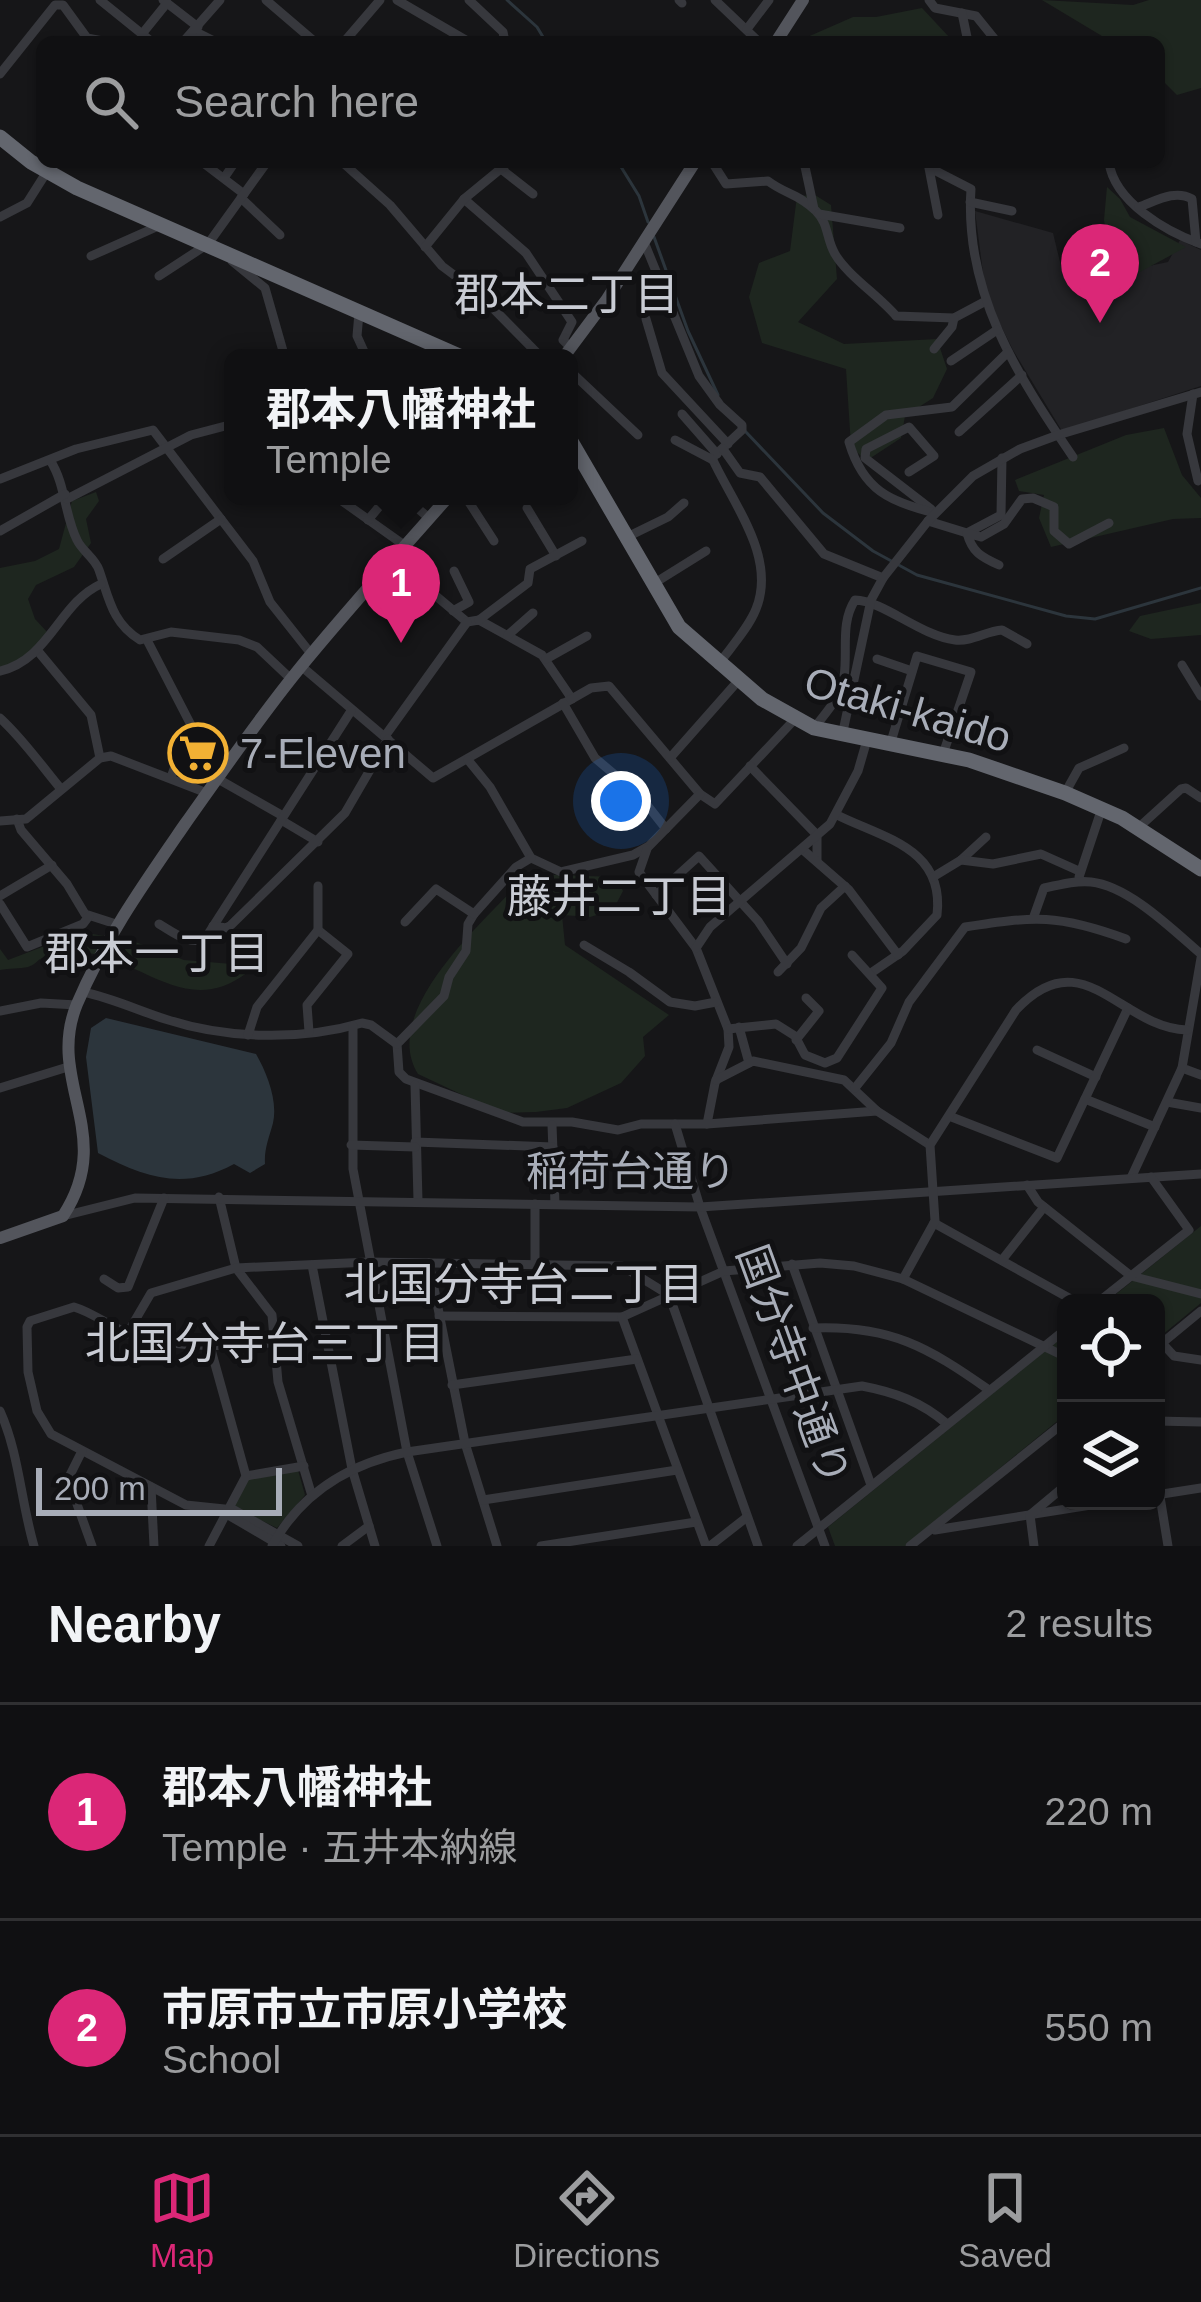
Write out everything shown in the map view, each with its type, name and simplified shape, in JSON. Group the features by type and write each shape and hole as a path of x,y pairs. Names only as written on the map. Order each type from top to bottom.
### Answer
{"highway":[{"path":"0,137 36,158"},
{"path":"53,168 164,224 443,349"},
{"name":"Otaki-kaido","path":"578,454 679,627 718,665 795,719 842,736 943,754 1065,793 1138,828 1201,869"}],"main road":[{"path":"780,36 803,0"},
{"path":"570,349 691,168"},
{"path":"0,1238 63,1216 81,1185 86,1163 70,1034 80,998 116,924 301,666 441,505"}],"street":[{"path":"100,0 144,36"},
{"path":"189,36 220,0"},
{"path":"266,0 308,36"},
{"path":"349,36 380,0"},
{"path":"397,0 454,36"},
{"path":"469,0 504,36"},
{"path":"715,0 754,36"},
{"path":"728,12 740,0"},
{"path":"929,0 934,8 976,16 992,36"},
{"path":"747,29 766,1"},
{"path":"142,34 165,2 207,36"},
{"path":"0,74 55,5 63,4 86,36"},
{"path":"962,13 967,36"},
{"path":"0,218 27,203 48,168"},
{"path":"210,168 280,235"},
{"path":"224,178 232,168"},
{"path":"159,276 214,246 263,168"},
{"path":"353,168 442,266 478,293 533,349"},
{"path":"424,247 464,199 501,168"},
{"path":"508,168 533,194"},
{"path":"716,168 726,184 767,181 793,191 826,221 835,254 896,316 954,318 984,302"},
{"path":"806,168 817,212"},
{"path":"929,168 938,215"},
{"path":"936,168 971,189 969,223 984,302 1008,352 1073,457"},
{"path":"1110,168 1112,179 1139,207 1164,230 1198,243 1192,199 1187,195 1139,207"},
{"path":"464,199 526,254 572,322 563,340 566,349"},
{"path":"970,202 1012,211"},
{"path":"817,212 900,228"},
{"path":"91,256 164,224"},
{"path":"644,242 699,376 719,405 742,425 720,452"},
{"path":"214,246 265,288 282,349"},
{"path":"359,313 356,337 362,349"},
{"path":"934,349 954,318"},
{"path":"646,319 662,374 720,452 764,572 757,609 718,665"},
{"path":"951,362 997,330"},
{"path":"1008,352 952,407 886,415 849,442 865,476 896,503 981,537 1004,524 1022,499 1033,498 1054,507 1054,531 1069,544 1109,523"},
{"path":"959,432 1022,375"},
{"path":"578,378 638,435"},
{"path":"842,736 871,600 931,517 973,476 1002,458 1058,435 1197,393"},
{"path":"1197,393 1186,434 1198,462 1198,481"},
{"path":"682,414 740,473 760,477 824,554 883,578"},
{"path":"0,531 191,434 224,426"},
{"path":"909,472 934,456 909,427 866,449 865,458 931,517"},
{"path":"1186,434 1201,428"},
{"path":"0,479 150,429 253,561 271,602 312,655"},
{"path":"675,440 720,452"},
{"path":"967,533 1000,515 1002,458"},
{"path":"50,460 66,497 77,542 97,564 101,584 122,627 147,640 171,632 239,640 256,647 291,679"},
{"path":"626,538 668,517 684,503"},
{"path":"347,505 404,545"},
{"path":"368,520 380,505"},
{"path":"414,505 429,518"},
{"path":"471,505 494,542"},
{"path":"527,508 556,556"},
{"path":"163,559 221,518"},
{"path":"967,533 970,547 999,566"},
{"path":"213,926 232,925 355,801 387,737 473,621 528,583 530,569 581,541"},
{"path":"653,584 706,551"},
{"path":"392,559 452,611 508,634 546,659 595,758 640,796 666,829"},
{"path":"452,611 469,602 454,571"},
{"path":"0,671 37,650 73,606 101,584"},
{"path":"814,728 838,698 849,609 855,600 871,600 891,615 953,640 1002,630 1027,644"},
{"path":"508,634 533,613"},
{"path":"546,659 587,636"},
{"path":"147,640 191,725 171,776"},
{"path":"37,650 91,715 100,758"},
{"path":"890,745 917,656 971,672 943,754"},
{"path":"877,659 912,671"},
{"path":"1182,665 1201,696"},
{"path":"301,666 433,778 591,688 609,686 700,794 715,804 795,719"},
{"path":"670,758 738,680"},
{"path":"159,924 196,942 205,939 351,711"},
{"path":"0,718 30,745 34,758 61,789"},
{"path":"696,948 710,927 837,815 858,771 866,740"},
{"path":"1065,793 1078,768 1124,748"},
{"path":"0,821 34,813 100,758 111,756 208,793"},
{"path":"468,760 531,858 561,872 633,855 649,846 700,794"},
{"path":"751,766 817,835 817,861"},
{"path":"218,779 318,842"},
{"path":"1138,828 1181,789 1201,799"},
{"path":"1079,876 1102,808"},
{"path":"837,815 909,847 938,890 940,915 871,973"},
{"path":"17,819 89,916 116,924"},
{"path":"933,878 986,837"},
{"path":"649,846 639,872 696,948 716,1002 749,1063"},
{"path":"802,849 845,886 898,955"},
{"path":"961,860 993,864 1041,854 1152,911 1201,956 1196,1018 1187,1030 1182,1068 1131,1178"},
{"path":"656,895 699,856 741,901 782,968 801,948 821,908 845,886"},
{"path":"397,1044 444,996 449,977 466,951 473,914 516,867 531,858"},
{"path":"52,865 0,900 27,947 82,924 89,916"},
{"path":"1034,916 1044,887 1079,876"},
{"path":"248,1035 257,1007 318,930 318,886"},
{"path":"405,922 436,890 473,914"},
{"path":"855,1088 891,1043 909,1002 937,968 958,931 1034,916 1126,939"},
{"path":"310,1032 307,1005 347,954 318,930"},
{"path":"584,946 678,1006 716,1002"},
{"path":"734,1028 776,1024 796,1040 805,1055 825,1063 837,1058 880,994 880,984 852,955"},
{"path":"903,1279 934,1223 930,1145 1031,994 1049,985 1085,984 1156,1026 1187,1030"},
{"path":"0,1011 80,998 248,1035 371,1024 397,1044 399,1072 415,1085 459,1096 523,1122 572,1122 619,1130 641,1124 707,1124 877,1111"},
{"path":"796,1040 819,1011 806,998"},
{"path":"950,1116 1057,1158 1128,1008"},
{"path":"353,1026 351,1145 358,1200 407,1452 437,1546"},
{"path":"707,1124 734,1028"},
{"path":"1037,1050 1096,1077"},
{"path":"716,1080 749,1063 768,1062 844,1080 877,1111 930,1145"},
{"path":"0,1088 71,1066"},
{"path":"1182,1068 1201,1075"},
{"path":"415,1085 418,1201"},
{"path":"1085,1099 1155,1126"},
{"path":"1167,1102 1201,1108"},
{"name":"国分寺中通り","path":"675,1124 700,1208 825,1546"},
{"path":"552,1125 555,1204"},
{"path":"351,1145 553,1147"},
{"name":"稲荷台通り","path":"63,1216 135,1198 700,1208 1201,1174"},
{"path":"1108,1294 1189,1230 1150,1177"},
{"path":"1027,1185 1044,1207 1131,1276 1201,1294"},
{"path":"219,1197 236,1268 272,1315 278,1382 312,1496"},
{"path":"104,1279 124,1290 128,1287 164,1198"},
{"path":"535,1204 535,1263"},
{"path":"1002,1260 1044,1207"},
{"path":"934,1223 1062,1294"},
{"path":"127,1334 151,1294 236,1268 369,1262 622,1266 669,1295 758,1546"},
{"path":"429,1263 465,1443 497,1546"},
{"path":"792,1264 871,1485"},
{"path":"439,1316 622,1318 724,1271 792,1264 854,1266 903,1279 1057,1353"},
{"path":"312,1265 352,1469 375,1546"},
{"path":"226,1509 186,1505 51,1435 37,1411 28,1372 27,1327 74,1307 127,1334 165,1343 273,1343"},
{"path":"1165,1340 1201,1311"},
{"path":"622,1318 708,1546 748,1517"},
{"path":"813,1328 843,1327 909,1339 989,1390"},
{"path":"797,1546 1057,1337"},
{"path":"209,1546 246,1476 210,1346"},
{"path":"1165,1349 1174,1356 1201,1360"},
{"path":"452,1385 637,1359"},
{"path":"277,1542 312,1496 352,1469 407,1452 862,1386 893,1391 946,1424"},
{"path":"0,1412 10,1434 34,1546"},
{"path":"1165,1421 1201,1422"},
{"path":"910,1546 1057,1428"},
{"path":"82,1451 68,1479 92,1546"},
{"path":"246,1476 304,1466"},
{"path":"483,1500 677,1470"},
{"path":"151,1487 154,1546"},
{"path":"1165,1493 1201,1488"},
{"path":"1030,1515 1057,1492"},
{"path":"226,1509 230,1516 277,1542 298,1546"},
{"path":"929,1531 1061,1510"},
{"path":"1161,1510 1168,1546"},
{"path":"1030,1515 1034,1546"},
{"path":"547,1546 696,1522"},
{"path":"342,1546 369,1526"}],"shaded area":[{"path":"1042,0 1133,5 1149,0 1201,0 1201,88 1177,95 1165,83 1165,36 1102,36"},
{"path":"922,8 948,36 810,36 853,17"},
{"path":"1107,187 1130,217 1186,247 1116,285 1104,220"},
{"path":"815,195 831,205 837,279 798,322 844,344 937,339 947,369 933,398 905,416 901,438 866,461 851,446 846,369 762,343 749,297 759,263 790,251 797,196"},
{"path":"975,211 1053,233 1061,266 1119,254 1125,271 1168,262 1180,240 1201,250 1201,386 1062,431 986,296"},
{"path":"1164,428 1182,475 1201,498 1201,518 1173,519 1051,547 1039,518 1044,495 1019,491 1015,480 1126,435"},
{"path":"96,492 99,501 86,519 91,543 74,567 36,585 28,599 35,619 47,632 45,640 0,676 0,568 35,561 59,549 72,501"},
{"path":"1201,603 1201,635 1151,639 1129,631 1140,616"},
{"path":"528,874 616,877 623,891 613,910 590,917 562,915 565,945 669,1015 643,1037 645,1056 621,1083 567,1108 501,1113 418,1074 410,1049 413,1022 443,966"},
{"path":"71,936 130,940 184,960 244,965 248,972 225,985 184,988 81,952 0,970 0,949 8,960"},
{"path":"106,1018 256,1054 274,1106 265,1164 250,1173 234,1164 198,1177 165,1178 98,1153 86,1057 91,1028"},
{"path":"1201,1226 1201,1303 1165,1333 1165,1294 1116,1294"},
{"path":"1057,1341 1057,1421 905,1546 835,1546 828,1527"},
{"path":"298,1470 305,1495 277,1528 234,1507 248,1479"}],"waterway":[{"path":"507,0 542,36"},
{"path":"622,168 648,222"},
{"path":"654,237 688,331 718,395"},
{"path":"745,431 823,513 873,551 917,575 1066,616 1095,619 1201,588"}],"place":[{"name":"市原市立市原小学校","path":"1100,323"},
{"name":"郡本八幡神社","path":"401,643"},
{"name":"7-Eleven","path":"198,753"}],"district":[{"name":"郡本二丁目","path":"567,294"},
{"name":"藤井二丁目","path":"619,896"},
{"name":"郡本一丁目","path":"157,953"},
{"name":"北国分寺台二丁目","path":"524,1284"},
{"name":"北国分寺台三丁目","path":"265,1343"}]}
